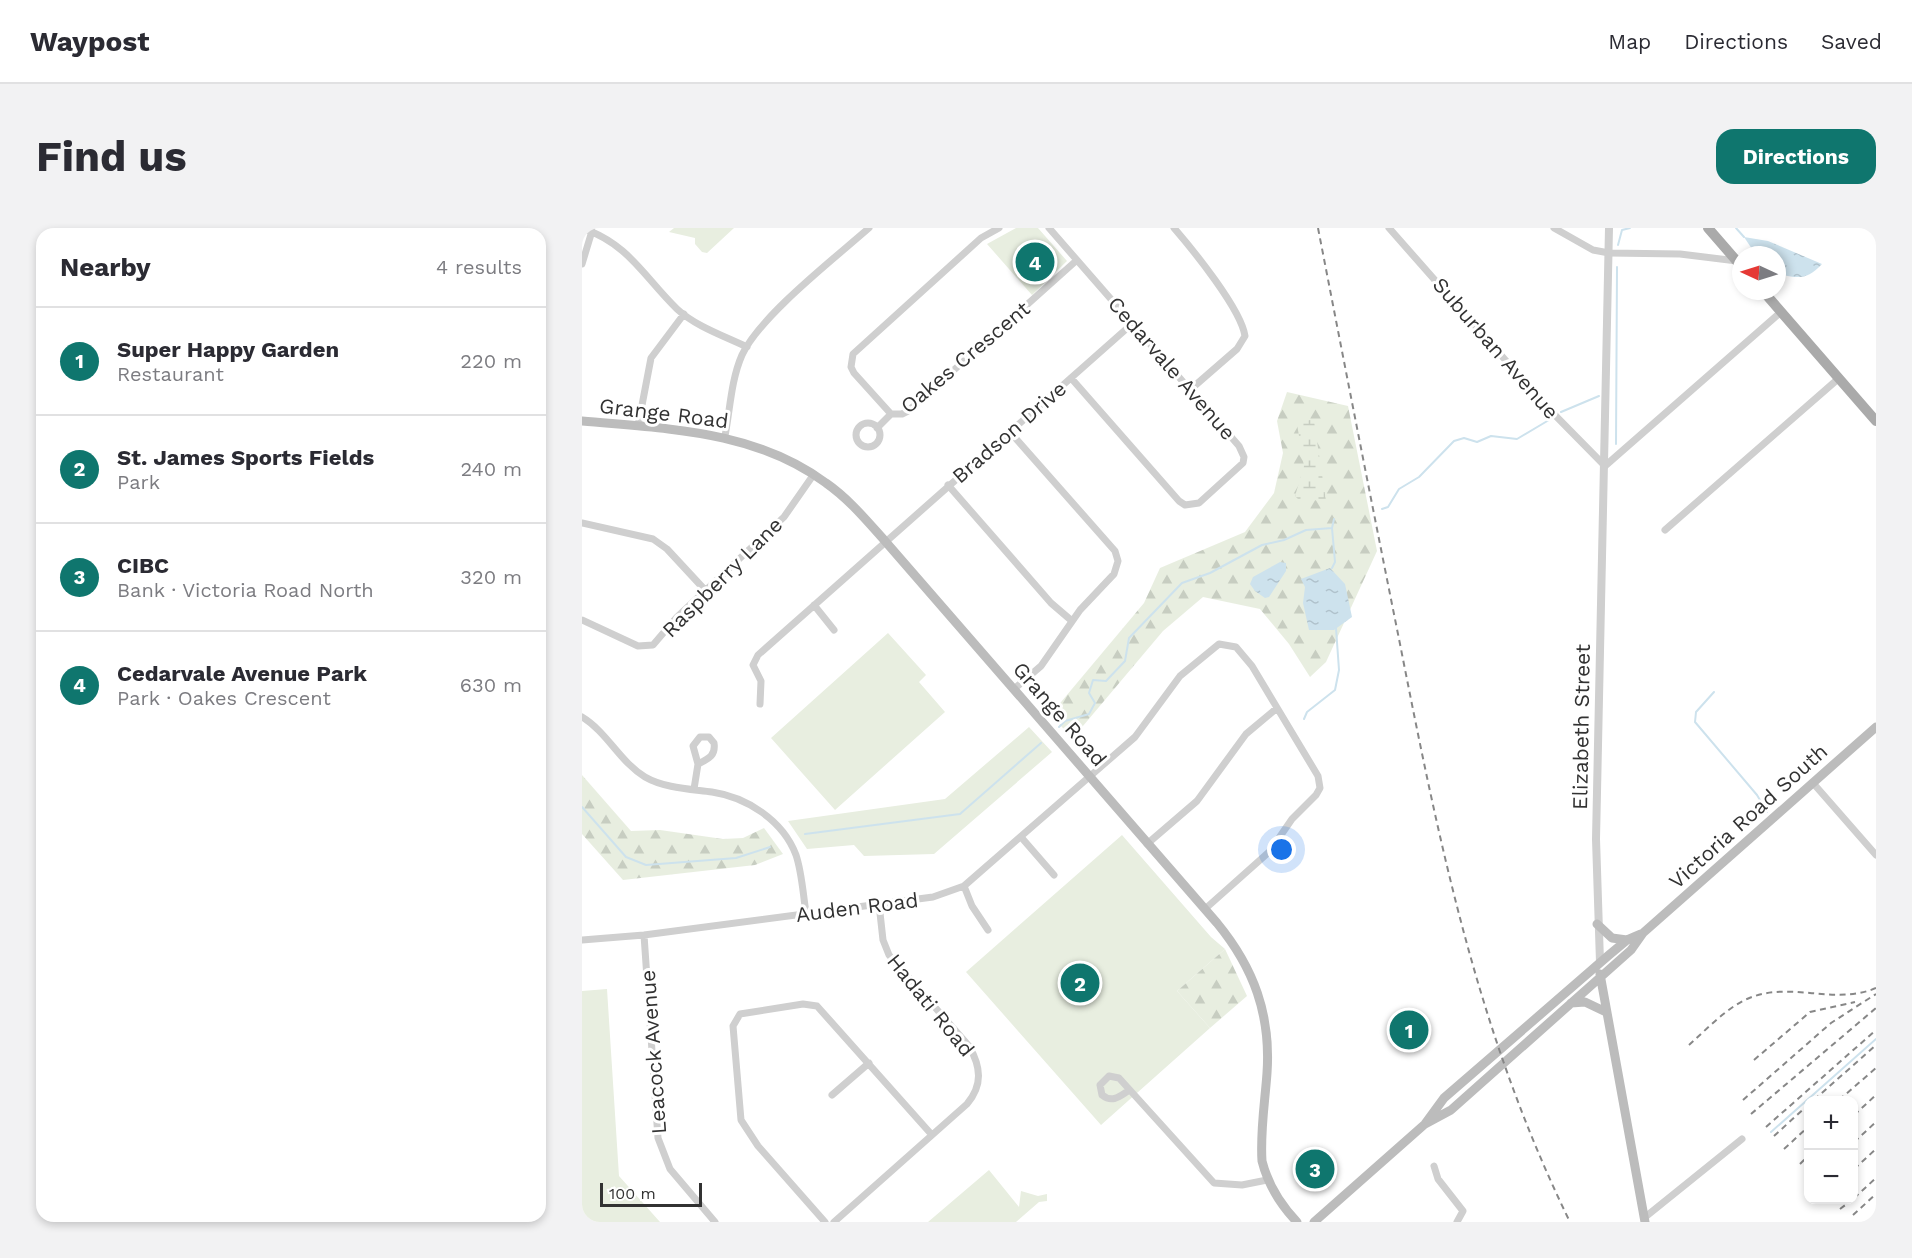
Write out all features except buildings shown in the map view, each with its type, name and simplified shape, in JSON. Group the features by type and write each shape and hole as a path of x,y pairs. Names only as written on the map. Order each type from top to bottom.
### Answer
{"main road":[{"path":"1708,228 1732,255"},
{"path":"1771,300 1876,422"},
{"name":"Grange Road","path":"582,421 725,436 776,453 814,474 839,493 885,541 1205,909 1231,940 1247,964 1262,1005 1268,1056 1261,1141 1267,1180 1277,1198 1297,1222"},
{"name":"Victoria Road South","path":"1425,1124 1450,1110 1631,950 1643,933 1876,727"},
{"path":"1598,924 1612,938 1628,940"},
{"name":"Victoria Road South","path":"1425,1124 1444,1098 1600,963 1628,940 1643,933"},
{"name":"Elizabeth Street","path":"1600,963 1606,1012 1645,1220"},
{"path":"1571,1002 1585,1002 1606,1012"},
{"path":"1314,1222 1425,1124"}],"street":[{"path":"582,228 624,250 684,314 747,347"},
{"path":"725,436 738,366 747,347 799,290 869,228"},
{"name":"Oakes Crescent","path":"999,228 981,238 853,354 851,367 854,373 891,414 902,414 908,411 1077,260"},
{"name":"Cedarvale Avenue","path":"1049,228 1191,389 1239,446 1244,457 1238,469 1199,503 1193,506 1179,501 1071,378"},
{"path":"1174,228 1217,283 1245,336 1237,350 1191,389"},
{"name":"Suburban Avenue","path":"1389,228 1544,404 1605,466"},
{"path":"1554,228 1593,250 1608,253 1671,253 1732,262"},
{"name":"Elizabeth Street","path":"1600,963 1596,835 1609,228"},
{"path":"582,264 591,231"},
{"path":"1605,466 1781,312"},
{"path":"638,426 651,358 684,314"},
{"name":"Bradson Drive","path":"760,704 761,681 755,673 754,660 885,541 1133,323"},
{"path":"1665,530 1838,379"},
{"path":"877,428 891,414"},
{"path":"1010,432 1118,556 1114,574 1072,621 1041,666 1014,689"},
{"name":"Raspberry Lane","path":"582,620 646,647 658,640 677,617 784,517 814,474"},
{"path":"948,485 1052,603 1072,621"},
{"path":"582,523 641,534 653,539 667,549 705,590"},
{"path":"814,605 834,630"},
{"name":"Auden Road","path":"582,940 644,935 933,897 964,886 1135,738 1180,676 1219,644 1236,647 1251,666 1318,776 1320,788 1292,819 1270,851 1205,909"},
{"path":"1148,844 1197,801 1246,734 1277,708"},
{"path":"582,717 601,732 629,764 644,776 658,783 739,798 753,804 776,825 795,853 806,913"},
{"path":"694,789 698,764"},
{"path":"1813,783 1876,855"},
{"path":"1021,837 1054,875"},
{"path":"964,886 972,906 988,930"},
{"name":"Hadati Road","path":"834,1222 976,1094 979,1071 969,1046 889,955 883,940 879,904"},
{"name":"Leacock Avenue","path":"644,935 658,1138 670,1169 715,1222"},
{"path":"825,1222 758,1146 741,1120 734,1026 740,1014 811,1004 823,1010 932,1135"},
{"path":"832,1095 869,1063"},
{"path":"1128,1091 1214,1183 1242,1185 1267,1180"},
{"path":"1645,1220 1742,1139"},
{"path":"1434,1166 1438,1179 1464,1210 1457,1222"}],"green space":[{"path":"674,228 734,228 707,253 702,252 695,244 695,238 669,232"},
{"path":"1016,228 1038,228 1067,261 1032,295 987,244"},
{"path":"1287,392 1348,406 1377,551 1326,662 1310,677 1289,644 1260,609 1203,597 1163,631 1072,739 1051,714 1144,603 1160,568 1245,532 1274,493 1283,453 1277,421"},
{"path":"1314,421 1326,501 1298,499 1295,496 1304,466 1297,424"},
{"path":"888,633 926,675 919,682 945,712 835,810 771,738"},
{"path":"1029,727 1052,752 934,854 864,856 854,845 807,849 788,821 945,799"},
{"path":"582,775 631,831 660,830 723,839 743,838 764,828 783,854 755,865 623,880 582,834"},
{"path":"1122,835 1211,937 1225,949 1177,991 1210,1028 1101,1125 966,972"},
{"path":"1225,949 1247,996 1210,1028 1177,991"},
{"path":"607,989 619,1176 660,1222 582,1222 582,991"},
{"path":"989,1170 1019,1207 1021,1191 1038,1196 1047,1194 1047,1201 1039,1202 1016,1222 928,1222"}],"water":[{"path":"1744,237 1768,241 1780,246 1750,246"},
{"path":"1786,249 1822,264 1807,276 1786,276"},
{"path":"1280,562 1286,563 1286,571 1269,597 1265,598 1250,584 1253,577"},
{"path":"1330,568 1345,584 1352,617 1334,630 1309,630 1303,603 1305,587 1301,579"}],"waterway":[{"path":"1618,245 1622,230 1630,228"},
{"path":"1736,228 1744,237"},
{"path":"1616,444 1617,267"},
{"path":"1561,412 1599,396"},
{"path":"1382,509 1388,507 1399,489 1419,477 1454,441 1464,438 1477,442 1491,436 1517,439 1549,420"},
{"path":"1059,727 1065,721 1089,714 1095,703 1089,693 1093,680 1106,681 1125,661 1129,638 1182,583 1210,573 1262,545 1284,540 1306,530 1332,528 1334,519"},
{"path":"1332,528 1335,562 1332,568"},
{"path":"1304,719 1307,712 1335,690 1339,670 1336,628"},
{"path":"1714,692 1696,712 1695,722 1757,795 1767,812"},
{"path":"805,834 960,814 1041,743"},
{"path":"582,807 626,857 646,865 736,858 770,847"},
{"path":"1771,1132 1876,1039"}],"railway":[{"path":"1318,228 1430,794 1447,867 1486,1010 1510,1081 1538,1152 1570,1222"},
{"path":"1689,1045 1731,1008 1747,999 1763,994 1795,992 1844,995 1876,988"},
{"path":"1743,1100 1831,1023 1876,994"},
{"path":"1754,1060 1810,1012 1855,1002"},
{"path":"1751,1114 1876,1008"},
{"path":"1766,1127 1876,1030"},
{"path":"1819,1096 1876,1045"},
{"path":"1844,1096 1876,1068"},
{"path":"1858,1111 1876,1095"},
{"path":"1774,1136 1804,1109"},
{"path":"1858,1138 1876,1122"},
{"path":"1784,1149 1804,1131"},
{"path":"1858,1165 1876,1149"},
{"path":"1800,1164 1804,1160"},
{"path":"1858,1194 1876,1178"},
{"path":"1853,1215 1876,1194"},
{"path":"1840,1209 1847,1204"}],"place":[{"name":"Cedarvale Avenue Park","path":"1035,262"},
{"name":"St. James Sports Fields","path":"1080,983"},
{"name":"Super Happy Garden","path":"1409,1030"},
{"name":"CIBC","path":"1315,1169"}]}
